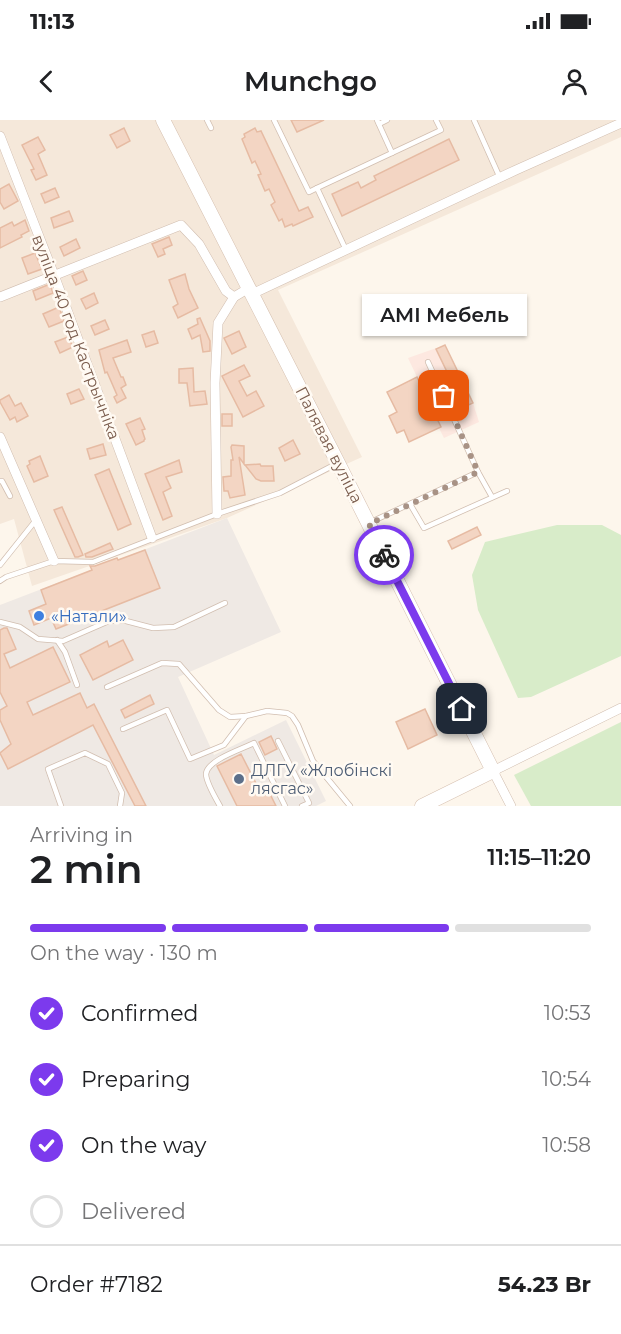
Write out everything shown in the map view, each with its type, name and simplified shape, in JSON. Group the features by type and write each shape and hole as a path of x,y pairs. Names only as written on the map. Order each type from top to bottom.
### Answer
{"street":[{"name":"Палявая вуліца","path":"163,120 493,771"},
{"path":"217,514 215,383 218,323 234,297 346,250 621,123"},
{"name":"вуліца 40 год Кастрычніка","path":"0,136 152,538"},
{"path":"0,297 181,225 199,244 226,291 234,297"},
{"path":"0,437 54,561"},
{"path":"423,806 621,708"},
{"path":"493,771 511,806"}],"lane":[{"path":"207,120 212,128"},
{"path":"274,120 309,192 441,130 436,120"},
{"path":"387,120 378,122 392,153"},
{"path":"474,120 500,178"},
{"path":"317,188 346,250"},
{"path":"428,362 478,472 492,497"},
{"path":"0,581 54,561 93,562 217,514 280,494 338,463"},
{"path":"369,524 478,472"},
{"path":"0,481 10,496"},
{"path":"410,504 424,528 507,491"},
{"path":"0,565 36,519"},
{"path":"0,622 20,627 38,639 63,641 109,621 126,621 153,628 174,627 225,603"},
{"path":"57,640 66,652 77,685"},
{"path":"107,687 162,663 179,664 219,710 230,717 267,711 287,713 298,725 314,761 350,806"},
{"path":"123,729 167,710 190,759 224,746 246,716"},
{"path":"278,741 309,803 302,806"},
{"path":"220,806 207,779 206,773 209,766 254,743 285,806"},
{"path":"61,806 48,769 84,753 108,764 122,793 120,806"}],"shaded area":[{"path":"0,120 621,120 621,137 278,290 362,457 227,518 32,586 14,519 0,524"},
{"path":"445,345 473,403 479,422 444,438 439,428 409,442 404,430 397,433 389,416 396,412 387,392 417,377 408,358"},
{"path":"227,518 281,632 178,677 214,755 286,720 326,801 316,806 0,806 0,605"}],"green space":[{"path":"557,525 602,525 621,535 621,656 531,697 518,698 478,610 472,575 485,542"},
{"path":"621,722 621,806 531,806 514,775"}],"building":[{"path":"291,120 324,120 297,132"},
{"path":"124,128 130,141 117,148 110,135"},
{"path":"255,128 257,132 261,131 299,211 308,207 313,217 285,227 282,219 279,221 271,205 275,202 269,189 265,191 258,175 261,174 255,161 252,163 242,139 245,137 244,134"},
{"path":"38,137 45,150 38,154 47,175 36,180 31,170 34,169 22,145"},
{"path":"449,139 459,160 342,216 332,194 358,182 361,188 376,180 374,176"},
{"path":"9,184 18,201 4,209 0,202 0,189"},
{"path":"55,188 59,197 45,203 41,194"},
{"path":"69,211 73,221 54,228 51,218"},
{"path":"25,220 29,231 0,248 0,228 12,222 14,226"},
{"path":"169,237 172,245 163,249 165,254 158,257 152,244"},
{"path":"76,239 80,248 64,256 60,247"},
{"path":"35,253 42,269 28,274 22,258"},
{"path":"83,271 87,280 76,285 72,276"},
{"path":"185,274 198,308 178,318 173,307 178,304 169,280"},
{"path":"50,284 53,293 36,300 33,291"},
{"path":"94,293 98,303 86,309 81,299"},
{"path":"59,307 64,321 49,327 43,314"},
{"path":"200,318 210,341 210,351 203,352 200,335 192,339 188,329 198,324 197,319"},
{"path":"105,320 109,329 95,335 91,326"},
{"path":"154,331 158,343 146,347 142,335"},
{"path":"239,331 246,347 232,354 224,338"},
{"path":"68,337 73,347 60,353 55,342"},
{"path":"127,340 131,352 113,358 126,385 121,388 126,398 117,403 114,397 117,395 107,372 105,373 99,350"},
{"path":"445,345 473,403 464,407 436,349"},
{"path":"244,365 250,376 239,381 247,396 256,391 264,406 243,417 222,376"},
{"path":"193,368 194,392 205,391 207,404 190,406 187,383 179,383 179,369"},
{"path":"417,377 441,427 409,442 404,430 397,433 389,416 397,412 387,392"},
{"path":"79,389 84,399 71,404 67,394"},
{"path":"9,395 15,406 21,403 28,416 17,422 15,417 10,420 0,402"},
{"path":"222,414 232,414 232,426 222,426"},
{"path":"140,418 145,429 142,430 145,439 136,445 126,424"},
{"path":"293,440 300,454 285,461 279,448"},
{"path":"103,444 106,455 90,459 87,449"},
{"path":"232,445 244,446 244,464 239,457 245,495 230,498 228,491 224,491 223,477 231,476"},
{"path":"40,456 48,476 34,482 27,466 30,464 29,461"},
{"path":"179,460 182,472 166,477 171,488 163,492 172,516 163,520 145,474"},
{"path":"260,464 261,466 273,466 274,481 256,479 245,465"},
{"path":"109,469 131,524 118,530 95,475"},
{"path":"62,507 83,555 78,557 75,557 54,510"},
{"path":"477,527 481,535 452,549 448,541"},
{"path":"110,543 113,549 86,557 85,554"},
{"path":"145,550 160,588 56,629 51,618 34,625 29,611 46,604 41,590 92,570 90,566 117,558 118,560"},
{"path":"7,628 16,649 4,654 10,668 53,647 70,682 27,702 33,715 80,693 87,708 94,704 146,806 135,806 93,725 8,769 0,753 11,744 0,720 0,710 7,706 0,692 0,630"},
{"path":"123,640 133,660 93,680 80,655 107,641 109,647"},
{"path":"150,695 154,704 125,718 121,710"},
{"path":"425,709 437,735 408,749 396,722"},
{"path":"271,736 277,749 265,755 259,742"},
{"name":"ДЛГУ «Жлобінскі лясгас»","path":"241,754 262,795 269,792 276,806 237,806 217,766"}],"way so far":[{"path":"384,555 369,524 478,472 444,396"}],"place":[{"name":"AMI Мебель","path":"444,396"},
{"name":"«Натали»","path":"39,616"},
{"name":"ДЛГУ «Жлобінскі лясгас»","path":"239,779"}],"route":[{"path":"384,555 462,709"}]}
